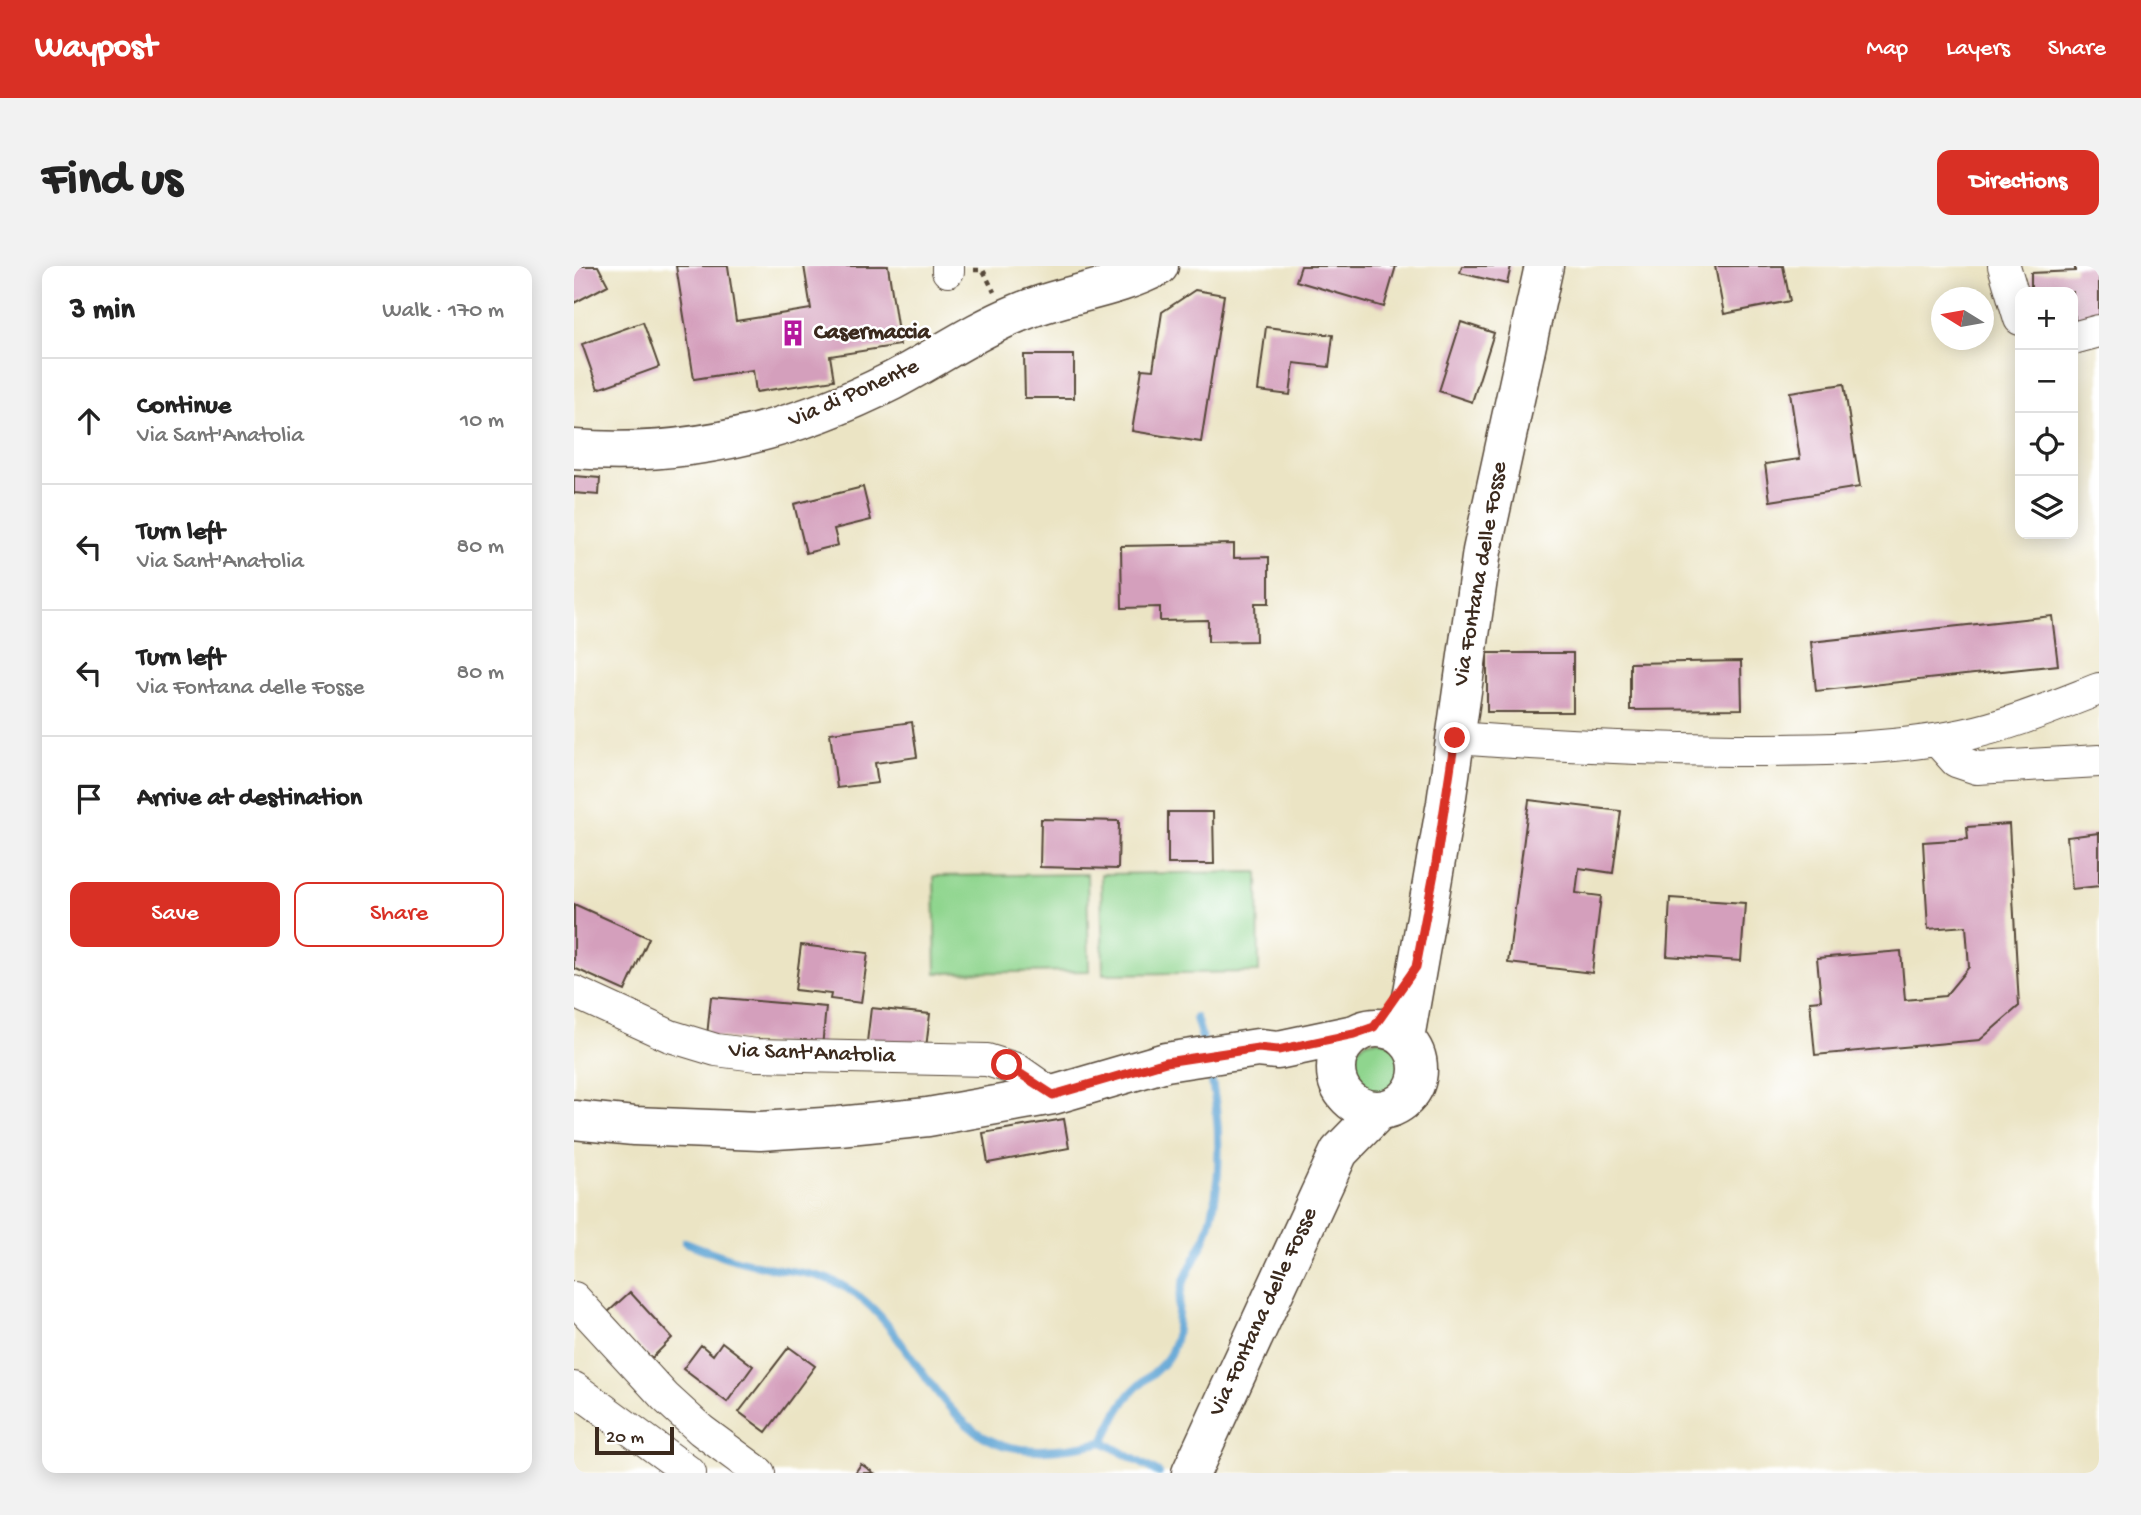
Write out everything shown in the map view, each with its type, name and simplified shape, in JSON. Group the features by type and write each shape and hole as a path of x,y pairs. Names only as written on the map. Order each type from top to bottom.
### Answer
{"main road":[{"name":"Via di Ponente","path":"574,449 624,452 675,449 727,441 772,430 873,390 1007,318 1067,296 1125,282 1159,266"},
{"name":"Via Fontana delle Fosse","path":"1339,1152 1339,1086 1336,1059 1340,1049 1378,1033 1416,967 1436,863 1482,551 1544,266"},
{"name":"Via Fontana delle Fosse","path":"1191,1473 1339,1152 1380,1110 1405,1100 1413,1089 1418,1076 1418,1062 1413,1049 1378,1033"},
{"path":"574,1120 634,1126 760,1131 928,1117 1053,1095 1166,1062 1229,1051 1258,1048 1278,1050 1378,1033"},
{"path":"1278,1050 1339,1086 1358,1106 1380,1110"}],"street":[{"path":"2004,266 2015,302"},
{"path":"2078,337 2099,331"},
{"path":"1455,738 1576,747 1749,750 1828,748 1937,740 1994,727 2099,689"},
{"path":"1937,740 1956,761 1977,768 2099,761"},
{"name":"Via Sant'Anatolia","path":"574,992 670,1036 704,1048 756,1055 988,1060 1016,1069 1053,1095"},
{"path":"574,1298 665,1397 701,1430 759,1473"},
{"path":"574,1388 690,1473"}],"path":[{"path":"948,268 982,270 1007,318"}],"green space":[{"path":"1258,872 1259,972 1103,974 1101,874"},
{"path":"1087,874 1089,971 936,973 934,876"},
{"path":"1377,1040 1396,1048 1404,1067 1396,1086 1377,1094 1358,1086 1350,1067 1358,1048"}],"building":[{"path":"574,266 598,266 608,285 574,303"},
{"name":"Casermaccia","path":"676,266 728,266 736,321 811,309 804,266 888,266 900,345 830,356 834,380 756,392 753,370 694,379"},
{"path":"1301,266 1396,266 1384,307 1296,281"},
{"path":"1462,266 1511,266 1507,284 1460,273"},
{"path":"1715,266 1783,266 1790,301 1724,314"},
{"path":"2075,266 2099,266 2099,326 2078,327 2078,287 2031,287 2031,273 2075,271"},
{"path":"1195,290 1224,295 1201,442 1132,431 1142,369 1153,370 1162,312"},
{"path":"643,322 659,367 598,389 582,344"},
{"path":"1461,322 1494,333 1472,402 1439,391"},
{"path":"1266,327 1333,335 1329,367 1294,363 1290,395 1258,391"},
{"path":"1024,355 1074,355 1074,398 1025,398"},
{"path":"1844,384 1860,487 1770,501 1765,464 1800,459 1790,392"},
{"path":"574,476 600,478 599,495 574,493"},
{"path":"863,487 871,520 834,529 838,545 806,553 794,504"},
{"path":"1234,544 1234,558 1269,557 1269,603 1255,603 1256,641 1208,642 1208,620 1160,621 1160,607 1122,608 1121,546"},
{"path":"2052,616 2058,665 1816,691 1811,642"},
{"path":"1487,653 1573,653 1573,712 1487,712"},
{"path":"1741,661 1742,709 1630,710 1630,663"},
{"path":"912,722 917,757 875,763 878,783 837,788 830,733"},
{"path":"1529,800 1621,811 1613,873 1579,868 1576,893 1601,896 1592,973 1508,963"},
{"path":"1168,812 1213,812 1214,864 1168,864"},
{"path":"1041,819 1119,821 1118,869 1040,867"},
{"path":"2009,824 2019,1006 1980,1040 1815,1055 1810,1001 1821,1000 1817,958 1901,951 1905,1000 1945,996 1969,967 1966,926 1928,929 1923,842 1968,839 1967,827"},
{"path":"2099,833 2099,886 2072,889 2067,837"},
{"path":"1670,898 1745,903 1741,961 1667,956"},
{"path":"574,904 649,938 625,991 574,968"},
{"path":"801,945 868,953 861,1003 830,999 831,994 795,990"},
{"path":"711,997 826,1007 822,1047 707,1036"},
{"path":"871,1008 930,1014 926,1048 867,1042"},
{"path":"1064,1119 1069,1148 988,1163 983,1133"},
{"path":"630,1292 672,1338 651,1359 608,1312"},
{"path":"722,1342 753,1366 727,1402 683,1369 701,1345 713,1355"},
{"path":"789,1347 815,1366 766,1432 739,1412"},
{"path":"861,1464 874,1473 855,1473"}],"waterway":[{"path":"1196,1018 1204,1045"},
{"path":"1103,1442 1128,1397 1170,1354 1176,1338 1183,1284 1205,1238 1211,1218 1218,1174 1218,1128 1208,1064"},
{"path":"685,1242 742,1262 828,1279 848,1289 880,1316 948,1405 966,1424 986,1438 1008,1446 1034,1450 1103,1442 1159,1473"}],"place":[{"name":"Casermaccia","path":"793,333"}],"route":[{"path":"1007,1065 1053,1095 1166,1062 1258,1048 1278,1050 1354,1034 1374,1027 1416,967 1436,863 1455,738"}]}
